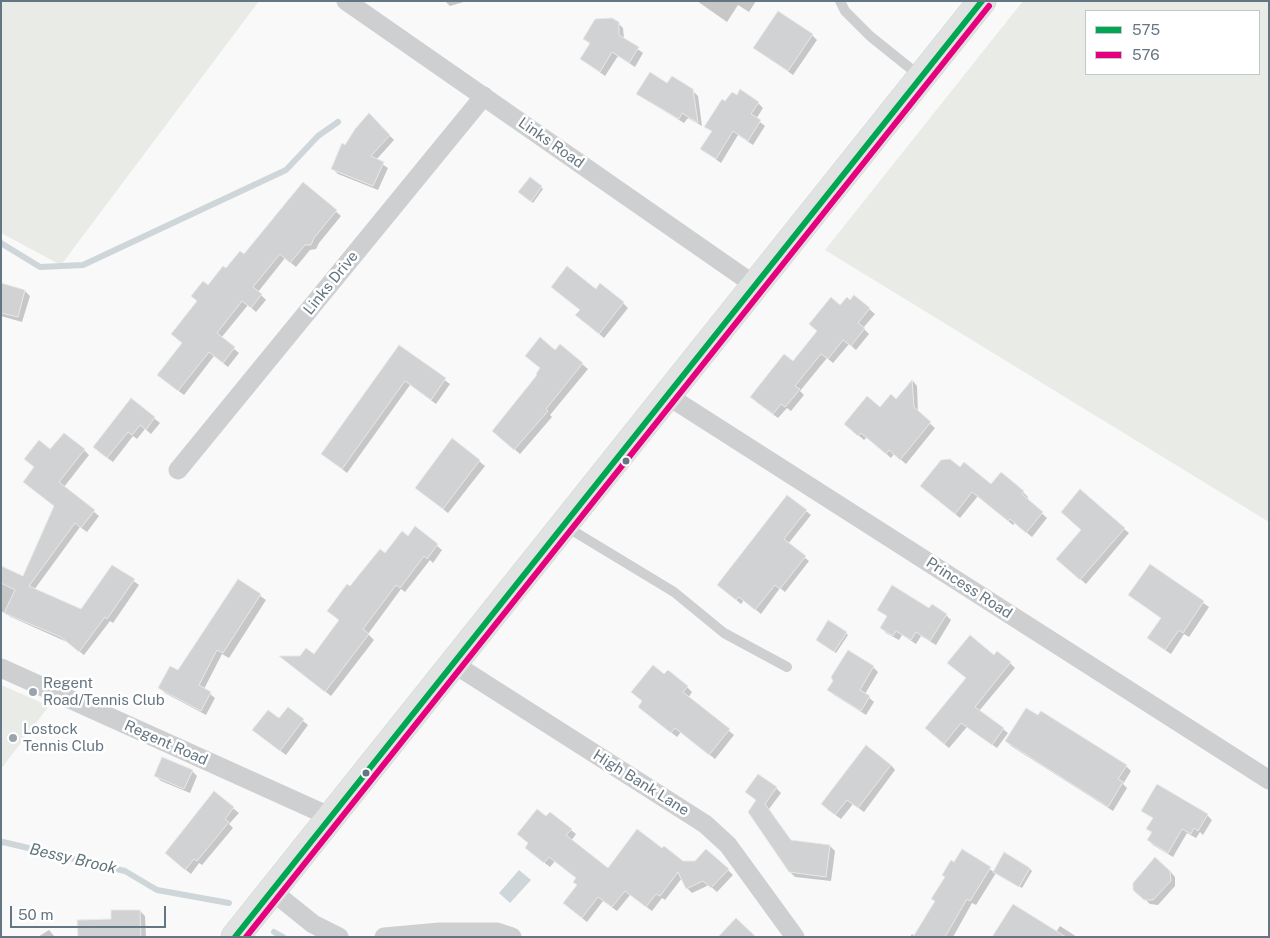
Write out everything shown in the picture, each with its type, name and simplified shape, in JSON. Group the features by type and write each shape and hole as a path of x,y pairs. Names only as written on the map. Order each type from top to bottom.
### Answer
{"highway":[{"path":"235,937 982,1"}],"street":[{"name":"Links Road","path":"346,1 756,286"},
{"name":"Links Drive","path":"178,470 484,96"},
{"name":"Princess Road","path":"668,396 1269,780"},
{"name":"High Bank Lane","path":"454,664 705,824 728,844 796,937"},
{"name":"Regent Road","path":"1,668 331,817"},
{"path":"272,891 313,924 340,937"},
{"path":"384,937 450,932 497,932 512,937"}],"lane":[{"path":"840,1 844,11 870,36 921,77"},
{"path":"564,526 674,592 724,633 787,667"}],"shaded area":[{"path":"1,1 259,1 61,265 1,233"},
{"path":"1023,1 1269,1 1269,522 825,250"},
{"name":"Lostock Tennis Club","path":"1,685 49,706 1,769"},
{"path":"519,870 531,880 510,903 499,893"}],"building":[{"path":"778,11 813,34 788,71 753,48"},
{"path":"612,18 619,22 619,35 639,47 629,63 612,52 600,72 580,59 590,43 583,39 595,19"},
{"path":"650,72 667,83 672,76 693,89 698,123 682,113 679,119 636,94"},
{"path":"740,89 759,102 751,114 761,120 748,141 733,131 716,159 700,149 712,131 704,127 722,99 725,101 732,92 737,95"},
{"path":"369,113 390,135 371,156 384,162 373,186 331,169 342,143 345,145 355,129"},
{"path":"530,177 542,186 531,202 518,192"},
{"path":"303,182 337,210 314,238 311,245 305,245 290,263 280,254 253,287 262,294 251,308 242,301 217,333 235,347 223,363 209,352 178,391 157,375 182,343 171,334 197,301 191,296 203,281 208,285 223,266 226,268 240,251 244,254"},
{"path":"567,266 596,289 600,283 624,302 599,334 575,315 580,310 551,287"},
{"path":"1,283 25,290 18,317 1,313"},
{"path":"854,295 870,308 858,323 865,328 851,346 843,340 828,359 821,354 795,386 800,389 793,398 785,407 781,404 773,414 750,397 784,354 793,361 817,331 809,324 831,297 840,305 847,297 850,300"},
{"path":"540,337 555,350 560,344 583,363 546,409 548,411 514,450 492,431 537,375 540,368 525,356"},
{"path":"399,345 446,378 431,400 405,381 342,469 321,454"},
{"path":"912,380 914,407 931,422 900,460 889,450 886,454 861,433 858,436 844,424 867,396 880,407 891,394 896,399"},
{"path":"131,398 155,417 146,430 140,425 132,435 128,432 107,458 93,447"},
{"path":"64,433 85,449 59,482 95,510 81,528 75,523 29,586 81,609 112,565 135,579 107,619 105,617 79,652 61,637 4,613 15,590 1,583 1,566 23,576 54,506 23,482 34,467 24,459 39,440 50,449"},
{"path":"452,438 480,460 443,509 415,488"},
{"path":"950,459 960,467 964,462 991,484 1001,472 1024,491 1022,494 1043,512 1026,533 972,492 955,514 920,486 941,460"},
{"path":"1080,489 1125,528 1080,580 1056,559 1081,530 1061,512"},
{"path":"787,495 807,510 784,539 806,556 780,589 775,585 755,610 739,597 736,600 717,585"},
{"path":"415,526 438,544 427,559 424,556 400,588 396,585 363,629 369,634 325,692 279,656 300,656 306,648 314,654 339,620 327,611 347,584 350,586 380,549 385,553 402,531 408,536"},
{"path":"1150,564 1204,601 1183,633 1179,630 1165,650 1147,638 1161,618 1128,595"},
{"path":"238,579 261,594 223,653 217,650 199,685 211,692 201,711 158,688 170,666 178,670"},
{"path":"892,585 929,608 932,604 947,614 930,641 916,632 911,640 896,631 893,636 880,628 887,616 877,610"},
{"path":"828,620 847,632 834,652 816,640"},
{"path":"970,635 994,655 997,651 1011,662 975,707 1004,728 992,745 961,723 944,744 925,728 966,678 947,663"},
{"path":"848,650 874,666 860,690 870,696 861,711 827,690 833,681 831,677"},
{"path":"653,665 664,674 668,670 688,686 683,692 730,729 709,755 675,728 671,733 638,707 642,701 631,692"},
{"path":"288,707 304,719 280,751 252,730 268,710 279,718"},
{"path":"1026,708 1038,715 1041,711 1127,765 1118,779 1123,782 1108,807 1005,741"},
{"path":"866,745 891,765 858,808 847,800 835,815 821,804"},
{"path":"162,757 193,770 184,789 154,776"},
{"path":"758,774 777,787 765,804 791,840 830,845 826,877 789,872 748,812 756,800 745,792"},
{"path":"1157,784 1208,814 1198,831 1194,828 1191,834 1182,829 1168,853 1147,840 1152,832 1146,829 1153,818 1141,811"},
{"path":"214,791 234,807 225,819 229,822 197,861 194,859 185,870 165,853"},
{"path":"537,809 546,816 550,812 572,829 566,835 608,868 637,829 683,861 695,861 706,849 729,869 711,888 703,881 686,889 678,872 660,896 656,894 646,907 625,891 612,907 598,897 582,918 563,903 577,885 573,882 576,878 549,857 544,863 525,848 528,843 517,834"},
{"path":"962,849 991,867 970,901 967,899 945,937 913,937 935,901 931,899 945,877 942,875 951,860 954,862"},
{"path":"1004,852 1030,868 1019,887 993,872"},
{"path":"1155,857 1170,871 1171,881 1153,900 1144,900 1133,890 1133,883"},
{"path":"1013,904 1066,937 992,937"},
{"path":"111,910 140,910 141,937 78,937 77,920 111,919"},
{"path":"736,918 756,937 718,937"}],"waterway":[{"path":"1,243 40,267 83,265 286,170 318,136 338,122"},
{"name":"Bessy Brook","path":"1,843 125,871 157,890 229,903"},
{"name":"Bessy Brook","path":"274,932 283,937"}],"transit line":[{"name":"575","path":"235,937 982,1"},
{"name":"576","path":"246,937 989,6"}],"place":[{"name":"Regent Road/Tennis Club","path":"33,692"},
{"name":"Lostock Tennis Club","path":"13,738"}]}
